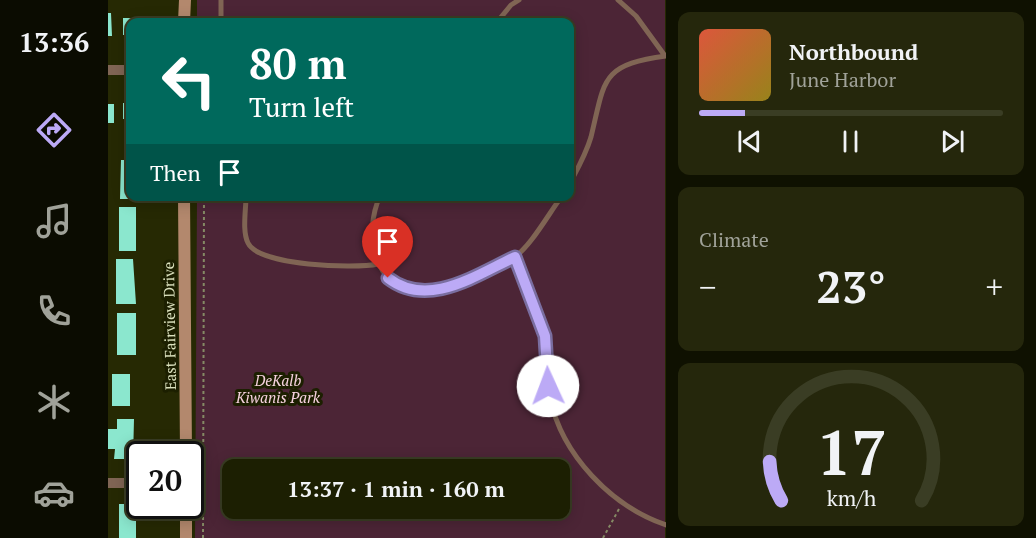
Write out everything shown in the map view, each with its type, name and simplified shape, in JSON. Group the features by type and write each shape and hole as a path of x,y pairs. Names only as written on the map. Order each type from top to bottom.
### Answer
{"street":[{"path":"184,0 184,18"},
{"path":"108,70 126,70"},
{"name":"East Fairview Drive","path":"184,201 186,441"},
{"path":"108,483 126,483"},
{"path":"186,519 186,538"}],"lane":[{"path":"221,0 221,18"},
{"path":"500,18 510,3 519,0"},
{"path":"574,176 582,163 590,139 600,93 605,82 619,68 665,56 636,16 618,0"},
{"path":"246,201 246,236 248,244 257,254 335,265 362,267 378,264"},
{"path":"378,201 374,213 372,236 378,264 398,285 424,292 456,284 515,257 558,201"},
{"path":"515,257 542,322 547,350 548,386 558,423 588,471 607,492 622,504 666,525"}],"path":[{"path":"203,538 204,201"},
{"path":"603,538 622,504"}],"green space":[{"name":"DeKalb Kiwanis Park","path":"197,0 665,0 665,538 195,538 195,519 204,519 204,441 196,441 197,201 574,201 574,18 197,18"}],"building":[{"path":"108,13 111,13 112,36 108,36"},
{"path":"123,18 126,18 126,35 123,35"},
{"path":"123,103 126,103 126,119 123,119"},
{"path":"108,104 114,104 114,123 108,123"},
{"path":"121,160 126,160 126,199 120,199"},
{"path":"119,207 136,207 136,251 119,251"},
{"path":"116,259 133,259 136,304 116,304"},
{"path":"117,313 136,313 136,355 117,355"},
{"path":"112,374 130,374 130,406 112,406"},
{"path":"117,419 134,419 133,441 126,441 126,459 114,459 115,449 108,449 108,429 117,429"},
{"path":"119,504 126,504 126,519 136,519 136,538 119,538"}],"route":[{"path":"388,278 406,289 424,292 456,284 515,257 542,322 547,350 548,386"}]}
